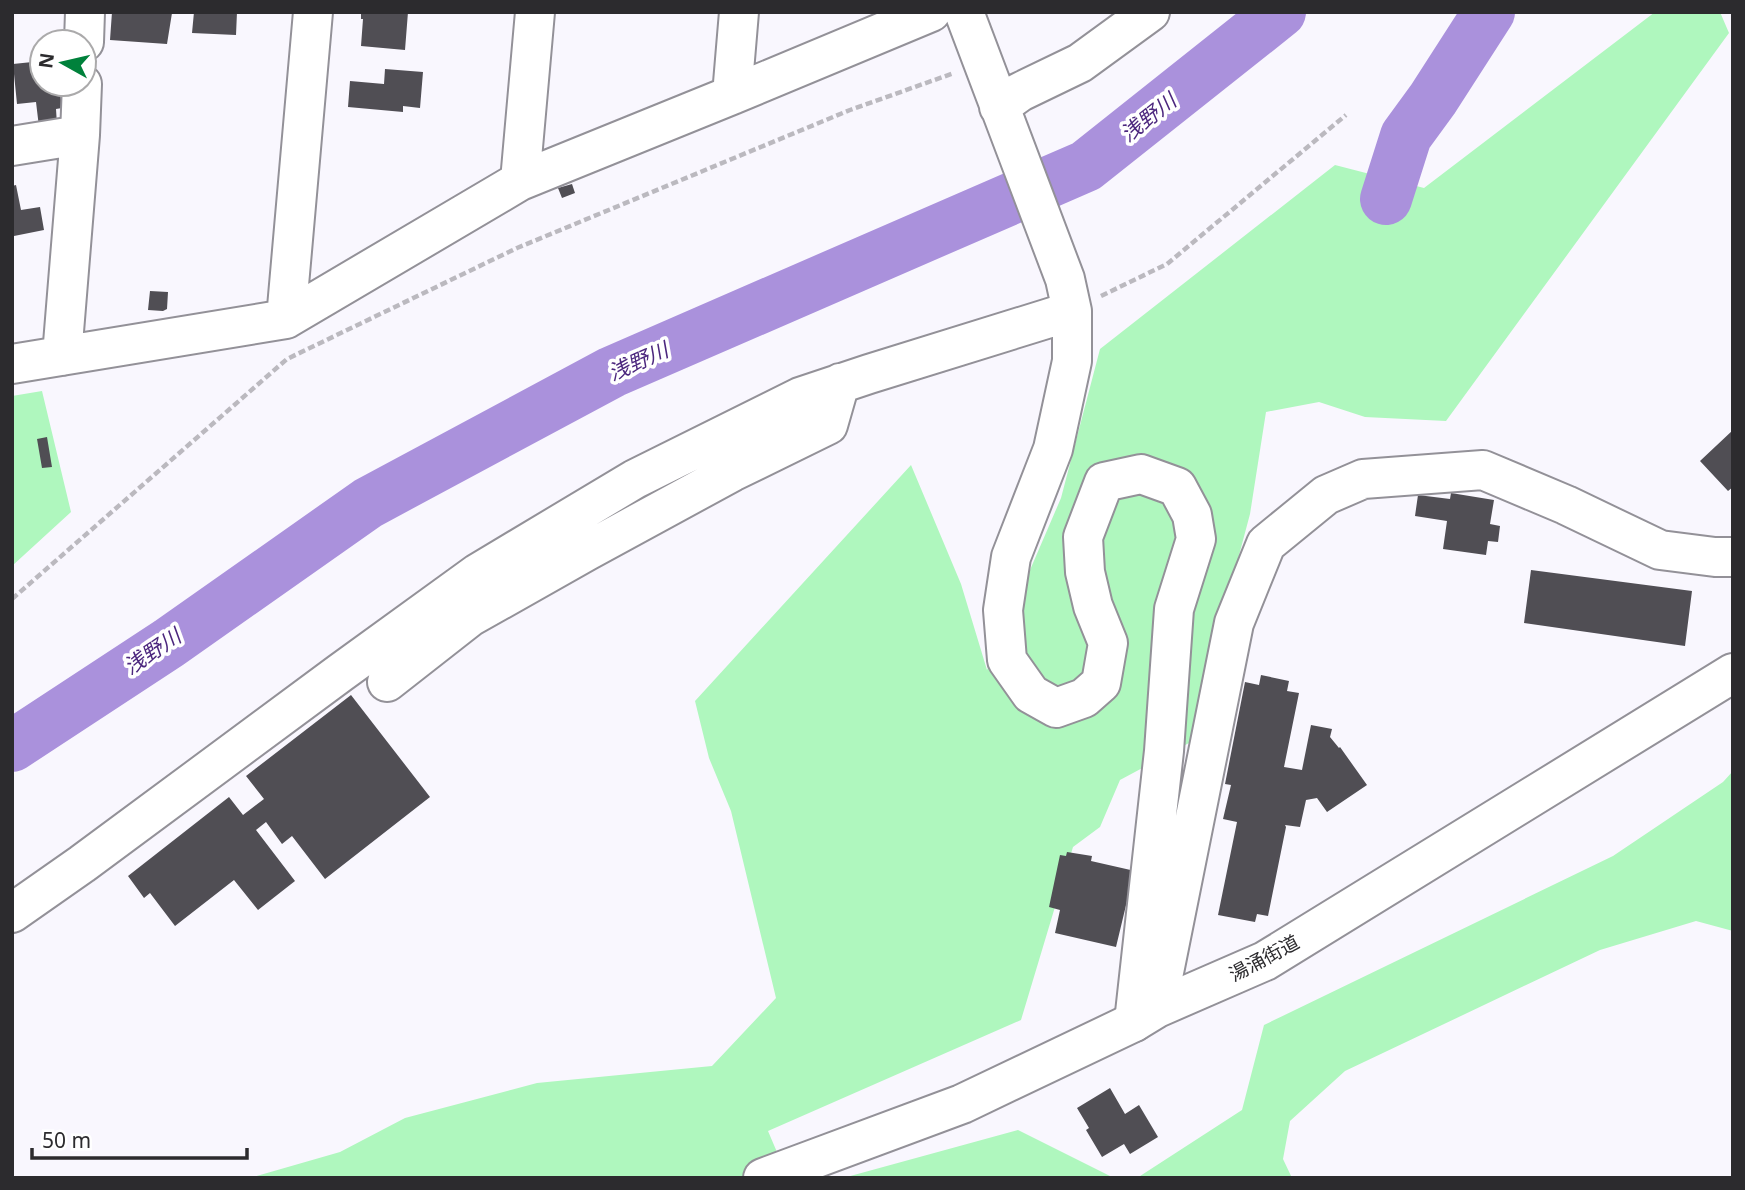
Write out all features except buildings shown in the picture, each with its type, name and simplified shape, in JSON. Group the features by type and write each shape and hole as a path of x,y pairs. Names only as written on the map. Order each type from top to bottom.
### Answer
{"street":[{"path":"286,319 313,12"},
{"path":"520,181 535,12"},
{"path":"732,96 739,12"},
{"path":"12,364 286,319 520,181 931,12"},
{"path":"964,12 1068,295 1072,361 1053,449 1011,557 1003,610 1007,660 1031,694 1056,708 1084,698 1101,683 1108,643 1093,606 1085,572 1083,537 1104,482 1141,474 1177,487 1192,515 1196,539 1174,609 1145,1015"},
{"path":"1001,113 1020,92 1080,63 1150,12"},
{"path":"62,356 81,98"},
{"path":"12,146 80,135"},
{"path":"12,913 478,573 635,480 800,397 1068,295"},
{"path":"387,682 470,617 732,472 828,425 840,383"},
{"path":"1145,1015 1234,623 1266,544 1326,495 1363,479 1483,470 1566,505 1660,550 1715,558 1733,557"},
{"name":"湯涌街道","path":"763,1178 962,1104 1145,1015 1265,961 1733,673"}],"path":[{"path":"12,599 287,359 517,248 850,110 983,63"},
{"path":"1068,295 1167,264 1346,115"}],"green space":[{"path":"1655,12 1720,12 1729,33 1446,421 1365,417 1319,402 1266,412 1250,514 1189,743 1120,780 1100,827 1073,847 1021,1020 768,1131 788,1178 250,1178 340,1152 405,1118 537,1083 712,1066 776,998 731,811 709,758 695,701 911,465 961,584 987,670 1061,498 1100,349 1335,165 1424,188"},
{"path":"42,391 71,512 12,566 12,396"},
{"path":"1733,771 1733,931 1696,921 1600,950 1345,1071 1290,1121 1283,1159 1292,1178 1137,1178 1242,1110 1264,1025 1613,856 1723,782"},
{"path":"1018,1130 1114,1178 843,1178"}],"waterway":[{"name":"浅野川","path":"12,746 169,643 368,503 612,372 1086,166 1280,12"},
{"path":"1386,199 1406,136 1489,12"}]}
